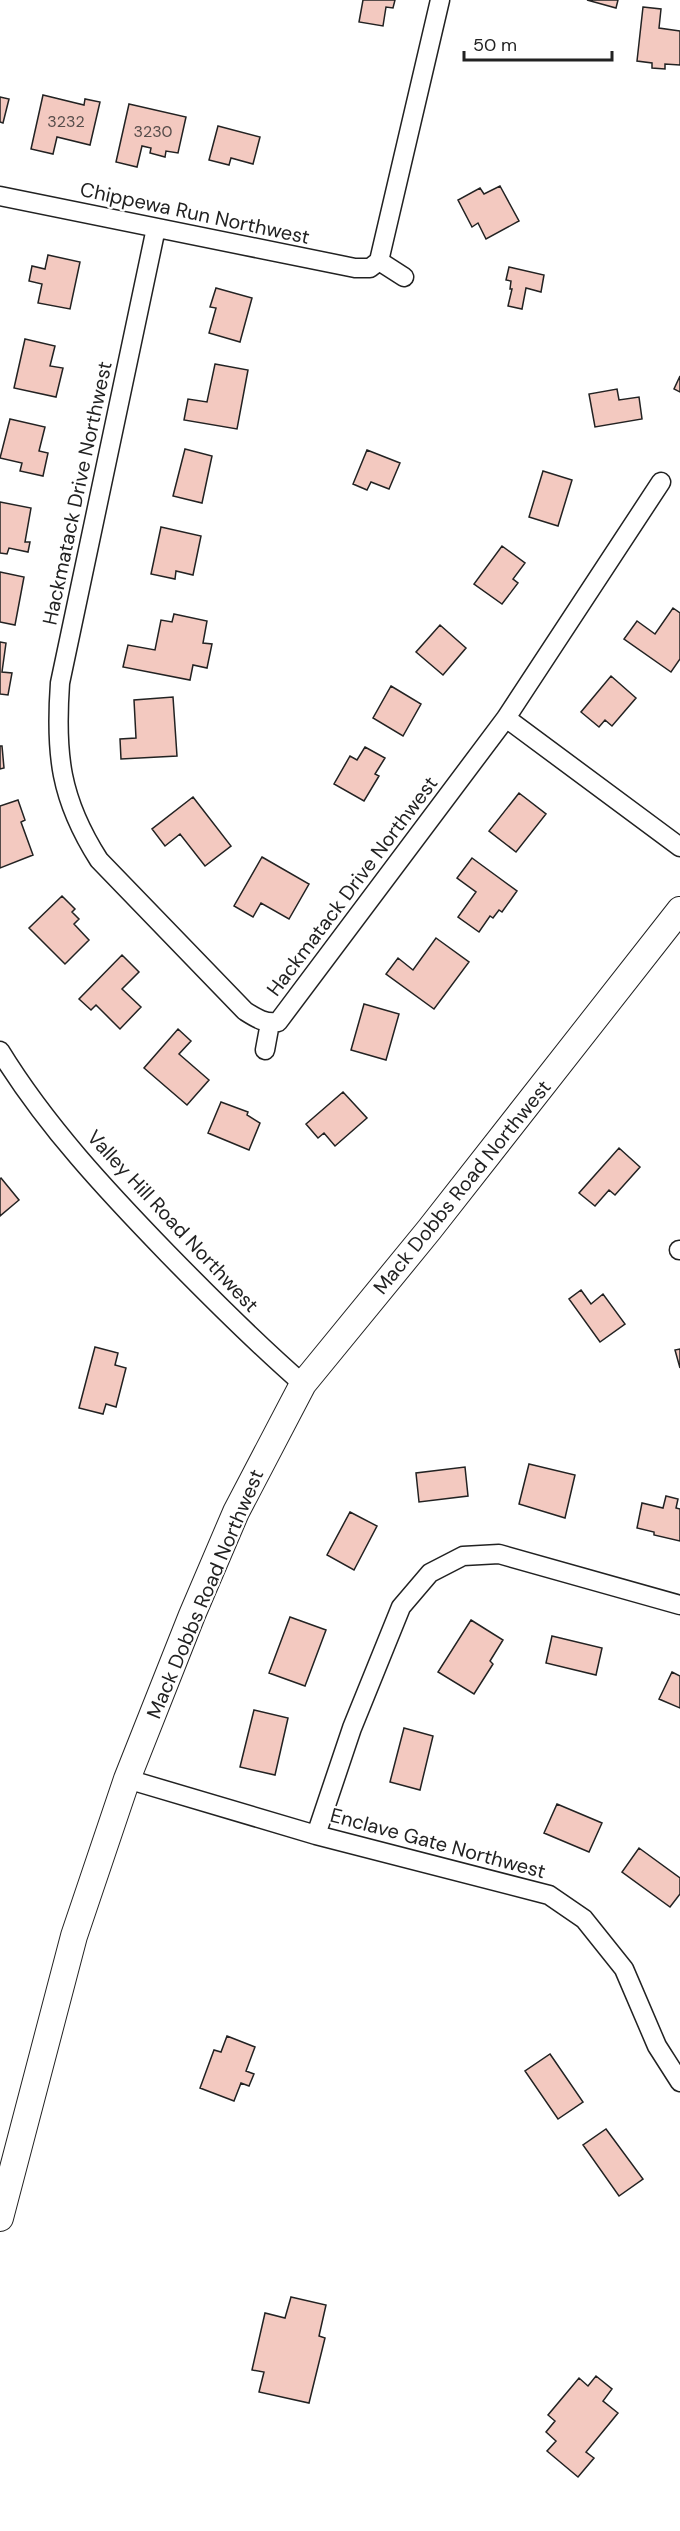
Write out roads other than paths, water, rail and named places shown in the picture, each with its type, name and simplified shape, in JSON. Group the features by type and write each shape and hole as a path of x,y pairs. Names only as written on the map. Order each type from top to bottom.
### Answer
{"street":[{"path":"404,277 380,261 440,0"},
{"name":"Chippewa Run Northwest","path":"0,196 355,268 370,268 380,261"},
{"name":"Hackmatack Drive Northwest","path":"156,228 60,683 57,725 59,760 68,798 84,836 99,860 245,1011 258,1019 270,1023 278,1022 506,718 661,482"},
{"path":"506,718 680,847"},
{"name":"Mack Dobbs Road Northwest","path":"0,2218 72,1940 127,1779 192,1615 236,1512 303,1384 515,1121 680,910"},
{"path":"265,1050 270,1023"},
{"name":"Valley Hill Road Northwest","path":"0,1051 24,1090 114,1198 218,1305 303,1384"},
{"path":"316,1835 352,1728 401,1607 430,1573 463,1556 499,1554 680,1605"},
{"name":"Enclave Gate Northwest","path":"127,1779 316,1835 549,1895 584,1919 624,1969 657,2046 680,2082"}]}
